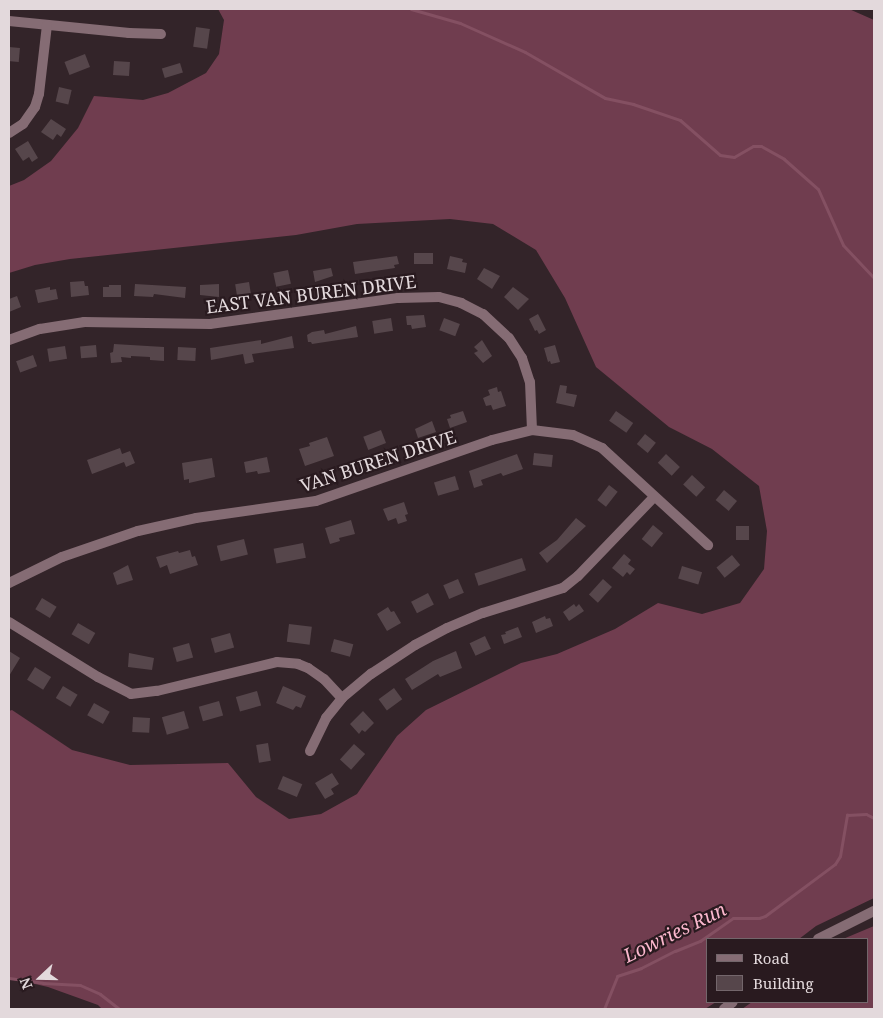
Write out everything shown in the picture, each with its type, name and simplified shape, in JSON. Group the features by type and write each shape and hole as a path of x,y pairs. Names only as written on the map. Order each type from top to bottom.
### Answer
{"street":[{"path":"9,21 129,34 161,34"},
{"path":"9,133 23,124 35,107 39,94 47,25"},
{"name":"EAST VAN BUREN DRIVE","path":"9,340 40,330 84,322 210,324 398,298 439,297 461,303 483,314 502,329 513,343 522,358 530,382 532,430"},
{"name":"VAN BUREN DRIVE","path":"9,584 62,557 138,531 223,513 265,509 316,500 492,440 532,430 572,435 593,443 609,454 654,497"},
{"path":"310,751 326,718 342,698 372,674 431,636 469,618 552,592 570,583 654,497 708,546"},
{"path":"9,622 98,677 131,694 157,691 277,662 288,662 308,668 324,679 342,698"},
{"path":"820,938 874,910"}],"shaded area":[{"path":"218,9 849,9 874,20 874,898 816,926 800,938 706,938 706,1003 714,1003 705,1009 102,1009 98,1005 48,987 9,978 9,711 12,710 72,750 130,765 228,763 256,797 289,819 321,814 357,794 397,736 426,710 521,663 557,654 615,629 658,603 702,614 740,603 764,569 767,531 759,486 712,449 669,427 596,367 565,298 536,250 493,224 450,219 357,224 296,235 70,259 35,265 9,273 9,186 24,180 51,161 78,128 94,96 143,100 168,93 206,73 219,54 224,20"},
{"path":"874,926 874,1009 742,1009 751,1003 868,1003 868,938 845,938"}],"building":[{"path":"196,27 210,29 207,49 193,47"},
{"path":"9,47 20,48 19,62 9,61"},
{"path":"85,54 90,67 69,75 64,62"},
{"path":"114,61 130,62 129,76 113,75"},
{"path":"180,63 183,73 165,78 162,69"},
{"path":"59,87 72,90 68,105 56,102"},
{"path":"51,119 66,129 61,137 57,134 53,140 41,132"},
{"path":"28,141 38,158 32,162 29,157 23,161 15,149"},
{"path":"414,253 433,253 433,264 414,264"},
{"path":"397,256 399,264 394,265 395,268 355,274 353,262"},
{"path":"450,256 463,259 462,262 467,263 465,273 447,269"},
{"path":"331,268 333,276 315,282 313,271"},
{"path":"484,268 500,276 492,289 477,279"},
{"path":"288,270 291,284 276,287 273,273"},
{"path":"84,281 85,286 88,286 89,295 71,297 70,282"},
{"path":"249,282 251,294 237,296 235,284"},
{"path":"135,284 186,287 185,298 154,294 153,297 134,296"},
{"path":"219,284 219,297 200,295 200,285"},
{"path":"109,285 121,285 121,297 103,297 103,287 109,287"},
{"path":"50,287 50,290 56,289 58,299 38,303 35,290"},
{"path":"513,287 529,299 518,310 504,297"},
{"path":"17,296 21,307 9,312 9,299"},
{"path":"538,314 546,330 539,334 537,330 535,331 529,319"},
{"path":"424,315 426,327 412,329 411,325 407,325 406,316"},
{"path":"391,318 393,331 374,334 372,321"},
{"path":"444,318 460,324 455,336 439,330"},
{"path":"356,326 358,337 312,344 308,342 307,335 312,332 324,330 325,334"},
{"path":"292,336 294,348 252,354 254,362 245,364 243,354 211,360 210,348 261,340 261,344"},
{"path":"482,340 492,356 483,363 474,353 478,351 474,347"},
{"path":"114,344 164,347 164,361 150,360 150,357 131,356 131,358 121,357 122,362 111,363 110,353 113,352"},
{"path":"96,345 97,357 81,358 80,346"},
{"path":"555,345 560,362 551,364 550,361 548,362 544,348"},
{"path":"65,346 67,359 49,362 47,349"},
{"path":"178,347 196,348 195,361 177,360"},
{"path":"33,355 37,366 20,372 16,361"},
{"path":"560,385 567,386 566,393 577,395 574,407 556,403"},
{"path":"497,387 498,392 501,391 506,406 493,410 491,405 486,406 483,398 490,395 488,390"},
{"path":"463,411 467,422 450,428 447,419 451,418 450,415"},
{"path":"616,411 633,423 626,433 609,421"},
{"path":"432,421 436,432 418,438 415,429"},
{"path":"381,430 386,443 368,450 363,437"},
{"path":"645,434 656,443 648,453 637,444"},
{"path":"327,437 334,456 305,466 299,449 310,446 309,443"},
{"path":"120,448 122,454 130,451 135,463 126,467 124,462 92,474 87,460"},
{"path":"534,453 553,455 552,467 533,465"},
{"path":"517,454 523,469 503,476 501,473 481,480 483,485 474,488 469,471"},
{"path":"666,454 680,467 672,476 658,463"},
{"path":"267,457 270,472 258,474 257,471 246,473 244,462"},
{"path":"212,458 215,477 189,483 189,479 184,480 182,463"},
{"path":"692,475 705,487 696,497 683,485"},
{"path":"455,476 459,489 438,496 434,482"},
{"path":"609,485 618,492 606,507 597,500"},
{"path":"724,490 737,501 729,511 716,500"},
{"path":"404,502 408,514 405,515 407,521 398,524 396,518 388,521 383,509"},
{"path":"576,518 586,526 547,563 539,553 557,540"},
{"path":"351,520 355,534 339,538 340,541 330,544 325,528"},
{"path":"653,525 663,533 652,547 642,539"},
{"path":"736,526 749,526 749,540 736,540"},
{"path":"244,539 248,555 221,561 217,546"},
{"path":"303,543 306,558 276,563 274,549"},
{"path":"190,550 192,557 195,556 198,565 170,574 167,565 160,568 156,557"},
{"path":"624,554 631,560 628,564 635,569 630,575 627,572 623,577 612,568"},
{"path":"732,555 740,565 725,578 716,568"},
{"path":"522,558 526,570 478,586 474,573"},
{"path":"128,565 133,580 117,585 113,573"},
{"path":"682,566 702,572 698,585 678,578"},
{"path":"458,579 464,593 449,599 443,585"},
{"path":"603,579 612,587 598,603 589,595"},
{"path":"428,593 434,605 417,613 411,602"},
{"path":"42,598 57,607 50,618 35,609"},
{"path":"574,604 576,607 579,604 584,611 569,621 563,612"},
{"path":"388,607 391,612 394,611 401,623 387,631 377,614"},
{"path":"545,616 546,619 550,618 553,626 536,633 532,622"},
{"path":"78,623 95,633 89,644 72,634"},
{"path":"289,624 312,627 310,645 287,642"},
{"path":"518,627 522,637 504,644 501,635"},
{"path":"230,633 234,647 215,653 211,639"},
{"path":"485,636 491,649 476,656 470,643"},
{"path":"334,639 353,644 350,657 331,652"},
{"path":"189,643 193,657 177,662 173,648"},
{"path":"9,651 20,658 9,676"},
{"path":"456,651 462,668 440,677 438,674 412,690 405,679 433,661"},
{"path":"129,653 154,658 152,670 128,667"},
{"path":"35,667 51,677 43,690 27,680"},
{"path":"63,686 78,695 70,707 56,698"},
{"path":"283,686 306,696 301,708 296,706 293,710 276,703"},
{"path":"394,688 402,699 387,710 379,699"},
{"path":"257,691 261,705 240,711 236,697"},
{"path":"219,701 223,715 203,721 199,707"},
{"path":"94,703 110,712 103,724 87,715"},
{"path":"184,711 189,728 167,735 162,717"},
{"path":"363,711 374,723 365,732 362,730 359,734 350,724"},
{"path":"133,717 150,718 149,733 132,732"},
{"path":"268,743 271,761 259,763 256,745"},
{"path":"354,744 365,754 351,770 340,760"},
{"path":"332,773 339,784 331,789 334,794 325,799 315,783"},
{"path":"283,776 302,784 297,797 278,789"}],"waterway":[{"path":"411,9 460,23 525,52 605,98 633,104 680,120 720,155 734,157 753,146 761,146 784,159 818,189 843,245 874,278"},
{"name":"Lowries Run","path":"604,1009 617,976 641,968 700,941 733,918 759,918 765,916 835,864 840,856 847,815 866,814 874,818"},
{"path":"9,978 43,983 80,985 100,994 119,1009"}]}
